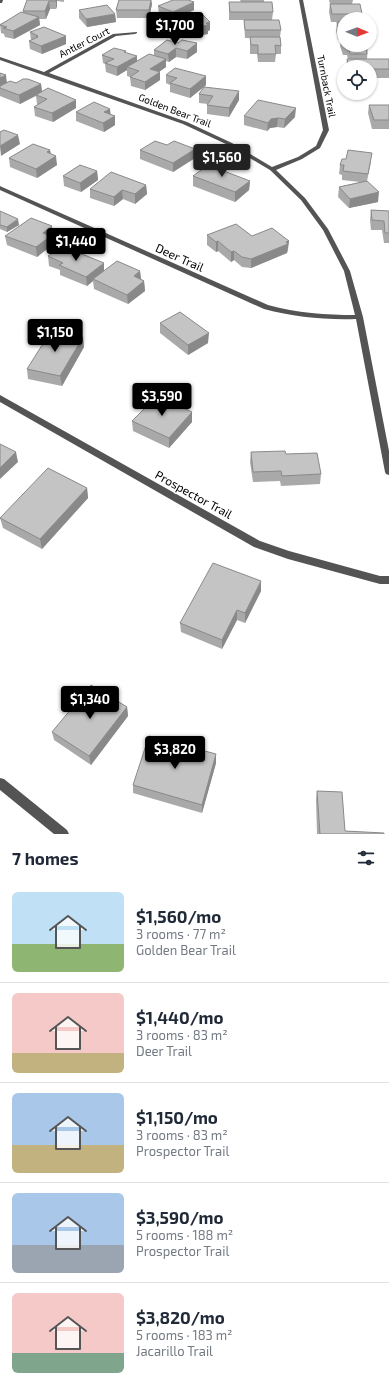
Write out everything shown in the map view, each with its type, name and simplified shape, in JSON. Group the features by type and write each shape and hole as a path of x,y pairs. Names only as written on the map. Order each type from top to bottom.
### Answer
{"street":[{"name":"Turnback Trail","path":"272,169 300,158 318,147 326,130 301,0"},
{"name":"Antler Court","path":"44,74 115,35 135,33"},
{"name":"Golden Bear Trail","path":"0,58 185,123 230,144 272,169 303,199 326,230 347,271 359,317 389,472"},
{"name":"Deer Trail","path":"0,188 266,307 288,314 359,317"},
{"name":"Prospector Trail","path":"0,398 257,544 295,557 380,580 389,580"},
{"path":"0,783 63,834"}],"building":[{"path":"27,0 56,1 49,1 45,11 23,11"},
{"path":"119,0 151,0 149,10 116,10"},
{"path":"173,0 188,0 194,2 173,12 158,6"},
{"path":"229,2 272,2 273,12 230,12"},
{"path":"330,4 360,4 362,12 337,12 337,14 332,14"},
{"path":"107,5 115,14 86,19 79,10"},
{"path":"21,12 39,17 13,31 3,28 7,27 0,25"},
{"path":"203,15 210,22 206,23 208,25 194,28 191,25 186,26 180,19"},
{"path":"244,20 279,20 281,30 245,30"},
{"path":"44,27 66,36 41,46 29,41 38,37 30,32"},
{"path":"250,37 280,37 281,46 275,45 276,54 258,54 258,45 251,45"},
{"path":"167,40 178,43 182,40 197,43 187,51 176,48 168,54 154,50"},
{"path":"114,48 137,56 117,67 105,63 114,59 102,55"},
{"path":"350,52 366,52 367,54 350,54"},
{"path":"149,54 166,59 150,69 160,72 145,82 130,77 139,71 127,67"},
{"path":"389,59 389,69 377,69 377,60 347,60"},
{"path":"175,68 206,76 190,89 170,83 177,78 166,75"},
{"path":"0,73 6,75 0,78"},
{"path":"23,79 28,79 41,84 19,95 0,88 0,86 10,81 16,83"},
{"path":"204,87 239,91 229,108 207,105 213,96 199,94"},
{"path":"48,88 76,100 52,113 34,107 47,99 36,95"},
{"path":"258,100 296,108 285,119 271,119 268,123 244,116"},
{"path":"94,102 110,109 104,112 115,116 103,123 76,112"},
{"path":"369,105 389,105 389,120 374,120"},
{"path":"4,130 18,135 0,146 0,132"},
{"path":"155,141 167,145 174,141 195,149 173,163 140,150"},
{"path":"33,144 50,150 47,152 56,156 36,169 9,158"},
{"path":"348,150 372,153 368,174 343,171 344,165 340,165 342,159 346,159"},
{"path":"80,165 97,171 80,183 63,176"},
{"path":"208,165 250,181 235,192 193,176"},
{"path":"111,172 146,185 135,194 122,190 114,197 90,189"},
{"path":"367,181 379,192 350,199 339,187"},
{"path":"371,210 389,211 389,233 385,233 384,221 372,220"},
{"path":"0,211 18,219 7,227 0,225"},
{"path":"31,218 52,226 43,233 51,236 36,247 5,236"},
{"path":"236,224 252,236 272,228 289,241 286,242 288,244 251,259 242,257 234,251 231,252 218,241 216,242 207,235"},
{"path":"59,248 75,254 77,252 104,263 86,277 59,265 63,263 48,256"},
{"path":"117,261 140,271 134,276 144,281 127,295 93,279"},
{"path":"180,312 209,333 188,345 160,323"},
{"path":"51,331 83,337 60,376 27,369"},
{"path":"157,396 192,412 169,438 132,421"},
{"path":"0,444 16,452 0,468"},
{"path":"285,451 286,454 317,453 321,474 282,476 281,471 253,472 251,452"},
{"path":"48,468 87,488 40,539 0,518"},
{"path":"213,563 261,581 245,613 237,610 222,640 180,623"},
{"path":"91,685 127,707 89,756 52,732"},
{"path":"149,736 216,754 202,805 133,785"},
{"path":"317,791 342,792 345,831 384,834 320,834"}]}
